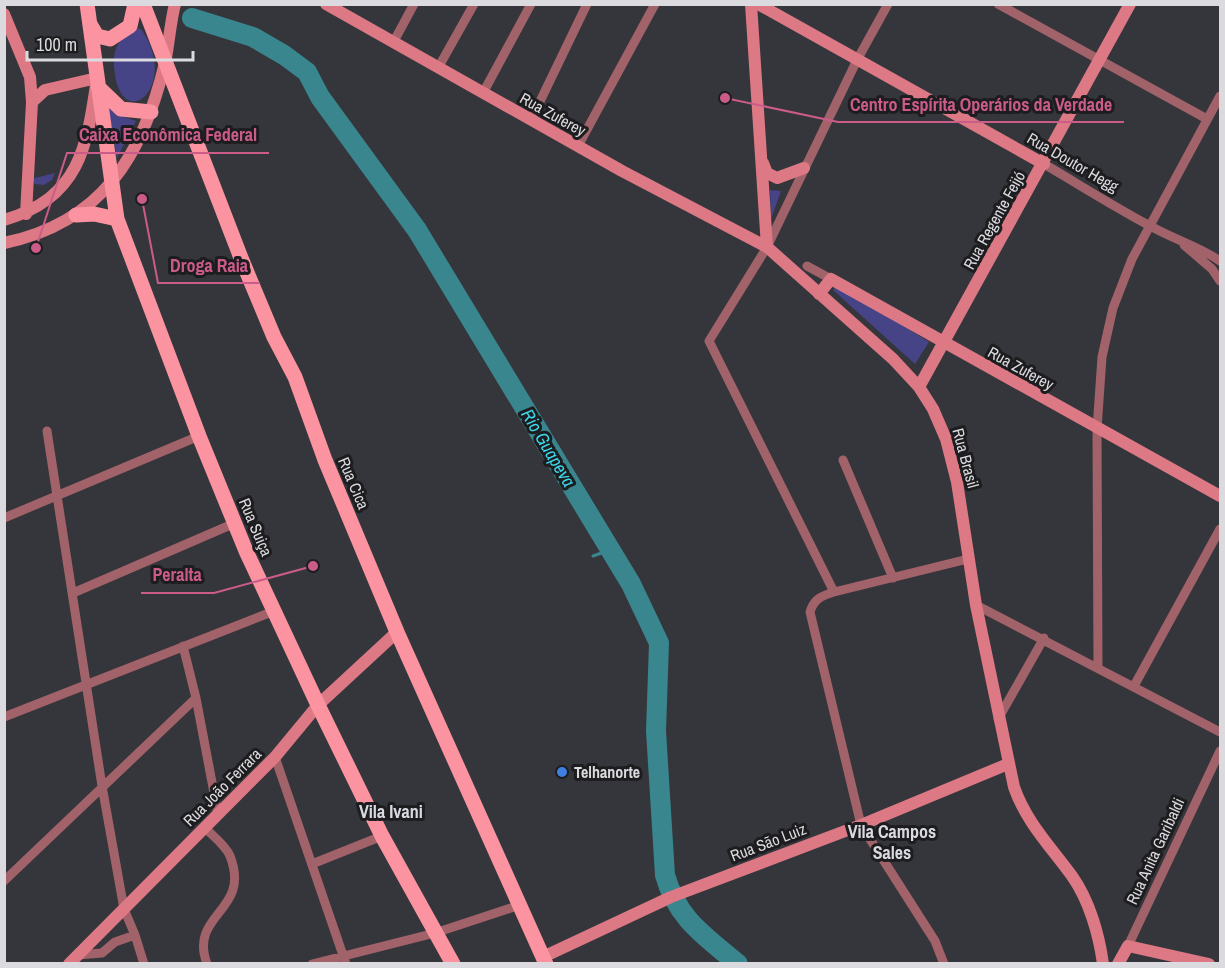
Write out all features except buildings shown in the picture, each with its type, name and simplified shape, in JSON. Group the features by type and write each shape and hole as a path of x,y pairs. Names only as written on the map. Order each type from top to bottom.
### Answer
{"main road":[{"name":"Rua Suiça","path":"87,4 117,219 199,436 235,523 318,705 382,836 453,963"},
{"path":"4,243 44,234 76,215 112,183 132,153 151,112 165,60 175,4"},
{"name":"Rua Zuferey","path":"326,4 578,146 767,247"},
{"path":"751,4 767,247"},
{"name":"Rua Doutor Hegg","path":"758,4 1044,164"},
{"name":"Rua Regente Feijó","path":"919,387 1044,164 1128,5"},
{"path":"90,24 97,36 110,39 130,26 141,6"},
{"name":"Rua Cica","path":"141,6 165,60 241,258 274,337 295,376 325,460 397,632 544,960"},
{"path":"4,14 8,30 30,77 32,102 26,214"},
{"path":"97,83 121,110 151,112"},
{"path":"32,102 45,90 97,83"},
{"path":"4,220 26,214 42,206 57,194 77,164 89,134 97,83"},
{"path":"761,159 767,172 777,178 804,168"},
{"path":"76,215 94,214 117,219"},
{"name":"Rua Brasil","path":"767,247 893,359 919,387 946,439 957,482 968,560 998,719 1020,805 1083,894 1095,928 1103,963"},
{"path":"819,294 831,279"},
{"name":"Rua Zuferey","path":"831,279 944,344 1221,496"},
{"name":"Rua João Ferrara","path":"74,959 275,757 318,705 397,632"},
{"name":"Rua São Luiz","path":"544,960 683,892 861,825 1008,764"},
{"path":"1128,946 1209,963"},
{"name":"Rua Anita Garibaldi","path":"1118,963 1128,946"}],"street":[{"path":"393,43 414,4"},
{"path":"438,68 474,4"},
{"path":"483,93 531,4"},
{"path":"531,120 587,4"},
{"path":"578,146 654,4"},
{"path":"834,592 709,341 767,247 857,60 888,4"},
{"path":"998,4 1207,118"},
{"path":"1098,666 1097,429 1102,357 1113,308 1131,259 1221,96"},
{"name":"Rua Doutor Hegg","path":"1044,164 1150,226 1183,243 1199,248 1221,261"},
{"name":"Rua Doutor Hegg","path":"1183,243 1212,269 1221,281"},
{"name":"Rua Zuferey","path":"807,266 831,279"},
{"path":"47,431 102,786 124,909 144,963"},
{"path":"4,518 59,497 199,436"},
{"path":"843,460 893,578"},
{"path":"73,592 235,523"},
{"path":"1134,686 1221,529"},
{"path":"945,963 935,941 861,825 810,612 812,603 834,592 968,560"},
{"path":"976,605 1044,638 1221,732"},
{"path":"4,717 274,611"},
{"path":"998,719 1044,638"},
{"path":"183,646 196,698 218,814"},
{"path":"4,880 196,698"},
{"name":"Rua Anita Garibaldi","path":"1128,946 1221,751"},
{"path":"275,757 345,959"},
{"path":"204,963 202,940 205,931 232,896 235,884 230,854 205,828"},
{"path":"312,864 382,836"},
{"path":"312,963 345,959 520,905"},
{"path":"74,959 102,953 116,942 135,935"}],"shaded area":[{"path":"135,28 141,29 152,50 155,69 152,85 145,96 136,101 126,99 118,87 114,66 118,44"},
{"path":"108,106 121,116 136,121 117,158"},
{"path":"55,173 52,180 44,185 35,184 31,179"},
{"path":"770,190 781,191 771,219"},
{"path":"838,285 929,342 915,364 833,290"}],"waterway":[{"name":"Rio Guapeva","path":"192,18 253,37 307,72 320,97 417,230 631,584 659,643 656,731 665,875 677,904 694,926 738,964"},
{"path":"593,556 610,550"}],"place":[{"name":"Centro Espírita Operários da Verdade","path":"725,98"},
{"name":"Droga Raia","path":"142,199"},
{"name":"Caixa Econômica Federal","path":"36,248"},
{"name":"Peralta","path":"313,566"},
{"name":"Telhanorte","path":"562,772"}],"district":[{"name":"Vila Ivani","path":"391,812"},
{"name":"Vila Campos Sales","path":"892,842"}]}
